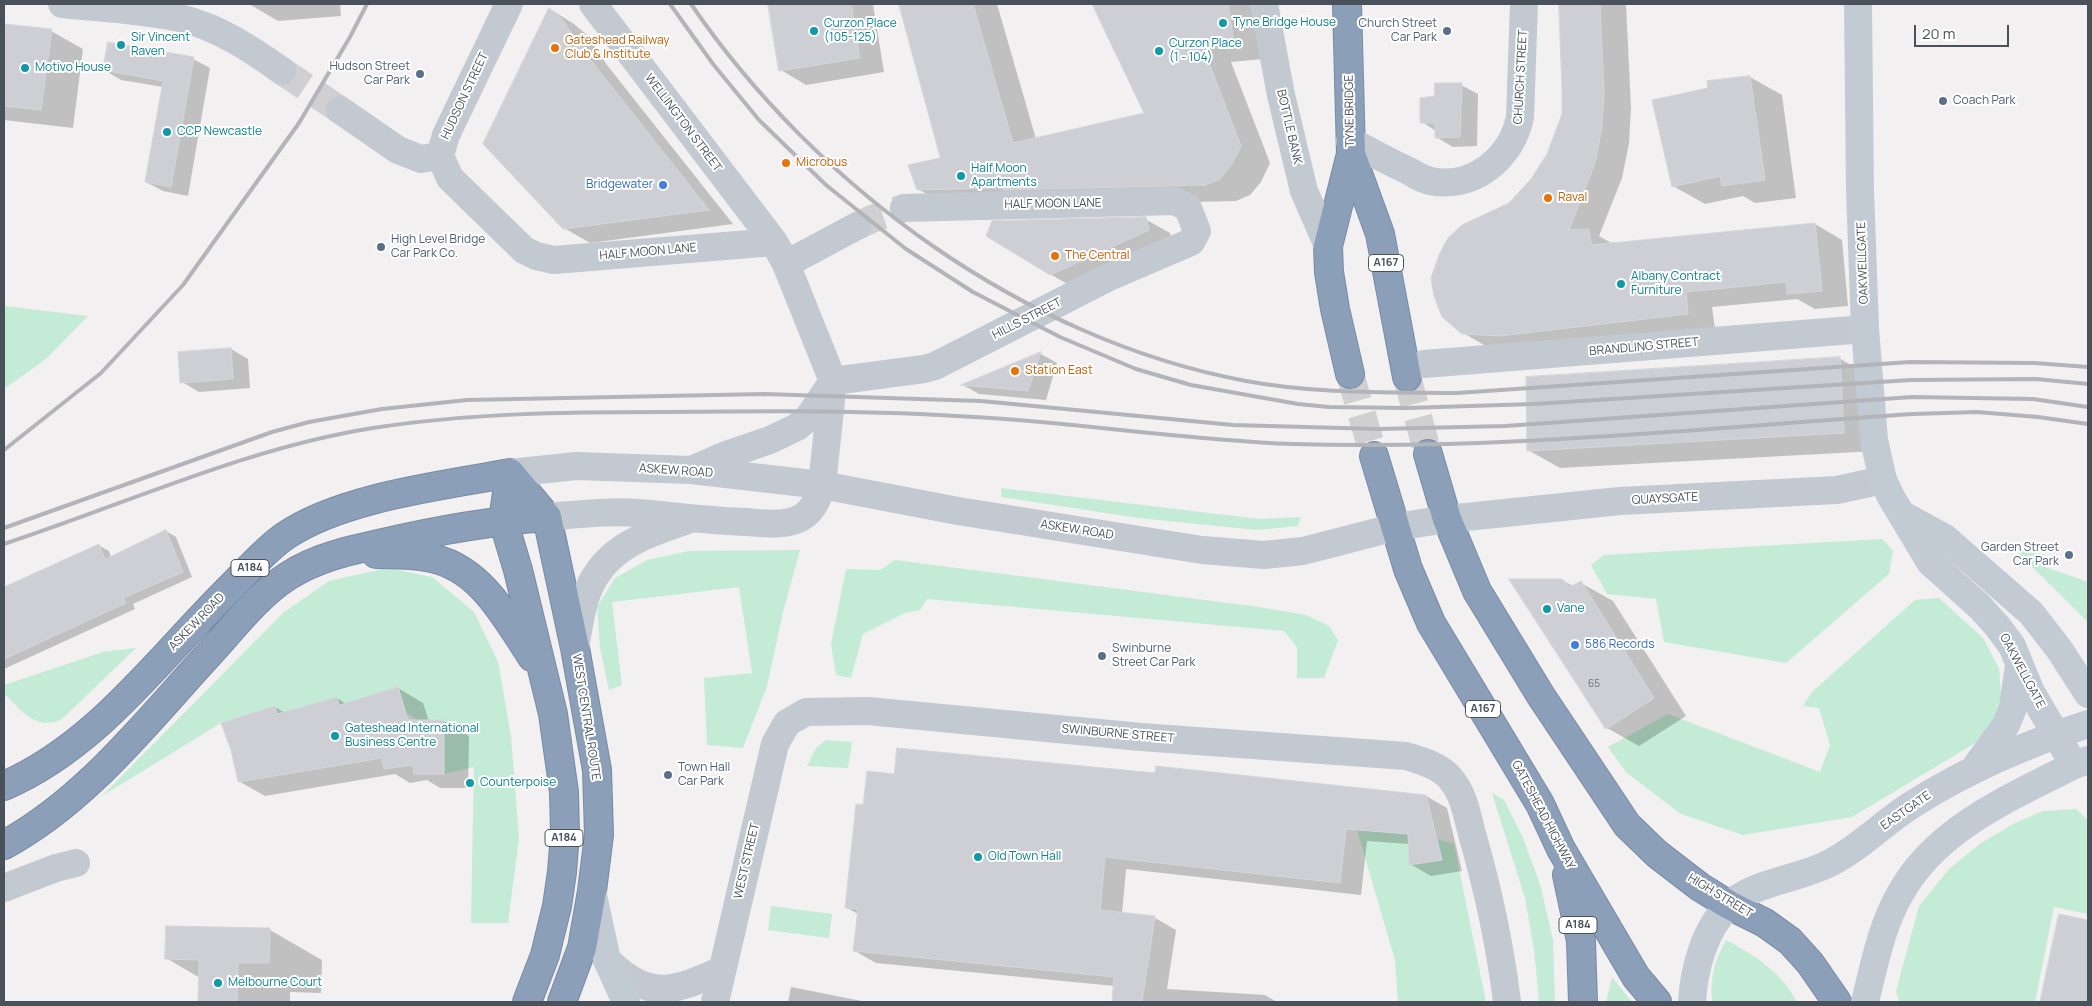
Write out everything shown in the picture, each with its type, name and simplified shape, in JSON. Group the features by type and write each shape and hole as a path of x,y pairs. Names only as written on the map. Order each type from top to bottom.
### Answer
{"highway":[{"name":"TYNE BRIDGE","path":"1328,246 1350,147 1347,4"},
{"name":"A167","path":"1350,147 1380,234 1415,371"},
{"name":"A167","path":"1328,246 1329,272 1335,309 1350,374"},
{"path":"1428,454 1447,518"},
{"name":"GATESHEAD HIGHWAY","path":"1374,456 1408,568 1432,623 1540,804 1561,849 1636,977 1657,1002"},
{"name":"WEST CENTRAL ROUTE","path":"510,473 547,517 575,648 597,770 599,835 592,891 582,948 562,1002"},
{"name":"A184","path":"510,473 503,520 518,570 553,714 564,792 562,872 545,955 527,1002"},
{"name":"ASKEW ROAD","path":"4,786 46,764 91,730 157,665 194,623 268,550 285,536 307,523 376,499 510,473"},
{"name":"A184","path":"4,845 55,812 103,768 269,591 308,565 338,554 403,538 503,520 547,517"},
{"name":"HIGH STREET","path":"1447,518 1478,591 1541,696 1627,825 1657,854 1700,887 1765,923 1790,941 1810,963 1837,1002"},
{"path":"338,554 428,557 452,564 473,577 491,597 542,671"},
{"name":"A184","path":"1561,849 1581,942 1583,1002"}],"street":[{"path":"62,4 181,18 210,28 243,44 282,71"},
{"name":"HUDSON STREET","path":"509,4 446,135 440,156 450,178 524,250"},
{"name":"WELLINGTON STREET","path":"593,4 780,253 833,381"},
{"name":"BOTTLE BANK","path":"1264,4 1281,95 1304,191 1328,246"},
{"name":"CHURCH STREET","path":"1350,147 1428,181 1444,183 1474,176 1486,170 1504,154 1517,134 1520,117 1524,4"},
{"name":"OAKWELLGATE","path":"1858,4 1860,190 1865,329 1874,440 1883,480 1918,546 1930,562 1998,627 2012,646 2031,692 2057,734 2081,763"},
{"path":"340,110 398,150 421,160 440,156"},
{"name":"HALF MOON LANE","path":"905,208 1175,201 1188,208 1192,219"},
{"name":"HILLS STREET","path":"833,381 935,366 1107,278 1191,242 1197,231 1192,219"},
{"name":"HALF MOON LANE","path":"524,250 536,256 554,260 780,253 857,226"},
{"name":"BRANDLING STREET","path":"1415,371 1865,329"},
{"path":"690,470 770,440 796,427 808,418 833,381"},
{"path":"822,485 833,381"},
{"name":"ASKEW ROAD","path":"510,473 576,466 690,470 822,485 958,511 1202,550 1264,555 1304,551 1396,527 1447,518"},
{"name":"QUAYSGATE","path":"1447,518 1620,501 1837,490 1883,480"},
{"name":"A184","path":"547,517 617,512 778,524 795,520 808,514 817,502 822,485"},
{"name":"OAKWELLGATE","path":"1903,515 1945,538 2031,613 2060,649 2088,694"},
{"path":"575,648 585,598 604,564 616,552 633,540 691,519"},
{"path":"1975,768 2006,725 2013,708 2019,665"},
{"name":"SWINBURNE STREET","path":"787,723 806,712 868,711 1141,736 1406,756 1427,762 1448,776 1462,797 1486,880 1506,1002"},
{"name":"WEST STREET","path":"715,1002 775,744 787,723"},
{"name":"EASTGATE","path":"1730,905 1752,891 1806,874 1829,864 1846,854 1912,805 1975,768 2057,734 2088,724"},
{"path":"1865,1002 1886,924 1899,895 1912,874 1928,855 1946,839 1983,812 2081,763"},
{"path":"4,888 56,868 76,863"},
{"path":"592,891 607,960 626,1002"},
{"path":"1692,1002 1696,970 1706,940 1719,918 1730,905"},
{"path":"607,960 623,975 637,984 653,988 669,989 683,986 722,970"}],"green space":[{"path":"4,306 88,316 46,359 4,389"},
{"path":"1001,488 1259,519 1301,517 1298,526 1257,530 1139,518 1001,497"},
{"path":"1882,539 1893,550 1889,574 1786,663 1664,642 1656,599 1607,594 1591,565 1604,555"},
{"path":"800,550 783,612 767,686 743,748 707,745 704,678 752,673 739,587 612,602 622,685 609,690 600,648 597,607 615,578 647,560 689,551"},
{"path":"2016,551 2043,554 2039,565 2088,582 2088,622"},
{"path":"895,560 1259,607 1306,615 1329,626 1338,640 1324,678 1297,678 1297,647 1284,631 927,599 920,610 905,613 863,634 851,678 836,675 831,644 846,569 880,570"},
{"path":"387,568 432,577 474,612 498,662 511,736 519,838 508,923 471,923 474,767 444,774 444,720 417,720 406,713 398,687 339,705 337,697 277,714 275,706 221,723 102,796 283,613 329,581"},
{"path":"1939,598 1983,638 1999,668 2002,707 1982,739 1852,817 1743,835 1681,814 1626,772 1608,747 1668,714 1820,772 1830,745 1819,708 1803,706 1812,692 1915,600"},
{"path":"136,648 62,719 44,723 36,721 23,712 4,693 4,685 103,652"},
{"path":"826,740 852,742 848,768 807,766 816,748"},
{"path":"1492,793 1504,800 1523,838 1540,884 1553,940 1555,1002 1539,1002 1534,950 1525,898"},
{"path":"2076,809 2088,820 2088,914 2054,907 2035,1002 1899,1002 1896,991 1919,906 1949,869 1981,843 2015,823 2043,811"},
{"path":"1357,830 1408,834 1409,865 1442,859 1437,839 1454,844 1486,1002 1398,1002 1395,960"},
{"path":"771,906 832,914 829,938 768,930"},
{"path":"1726,940 1767,966 1784,982 1797,1002 1712,1002 1714,970"},
{"path":"1612,977 1632,1002 1606,1002"}],"building":[{"name":"Curzon Place (105-125)","path":"768,4 851,4 860,58 779,71"},
{"path":"899,4 973,4 1013,143 1144,113 1092,4 1228,4 1234,43 1202,45 1241,146 1231,165 1220,179 1205,185 917,190 908,165 940,158"},
{"path":"1559,4 1600,4 1604,92 1602,127 1595,163 1569,230 1589,229 1591,245 1815,223 1822,291 1787,294 1786,282 1686,292 1688,314 1500,336 1462,334 1442,317 1434,296 1431,278 1439,255 1448,238 1462,225 1509,203 1531,179 1547,154 1562,114"},
{"path":"549,8 562,19 582,49 709,210 563,229 483,144"},
{"name":"Motivo House","path":"4,24 52,29 41,110 4,106"},
{"name":"CCP Newcastle","path":"108,42 194,57 171,187 145,182 163,81 103,70"},
{"path":"1750,76 1765,180 1722,186 1720,176 1672,187 1652,100 1708,88 1707,81"},
{"path":"1435,83 1462,83 1460,137 1435,138 1435,123 1420,123 1420,98 1434,96"},
{"name":"The Central","path":"1146,217 1149,230 1050,275 986,236 992,221"},
{"path":"231,348 233,379 180,383 178,352"},
{"name":"Station East","path":"1041,352 1028,391 961,385"},
{"path":"1840,357 1844,433 1527,451 1526,377"},
{"path":"166,530 183,572 123,598 126,603 4,659 4,587 99,544 105,559"},
{"path":"1509,579 1562,579 1570,587 1581,581 1654,698 1606,729"},
{"name":"Gateshead International Business Centre","path":"398,687 408,720 444,720 444,774 414,774 413,765 384,769 382,758 238,782 231,750 221,723 275,706 277,714 337,697 339,705"},
{"name":"Old Town Hall","path":"897,748 1155,773 1156,766 1426,795 1442,860 1409,865 1408,834 1346,829 1340,883 1105,857 1100,910 1155,916 1142,1002 1112,1002 1114,977 853,951 858,909 845,908 856,804 863,805 867,771 894,774"},
{"path":"2059,914 2088,920 2088,1002 2040,1002"},
{"name":"Melbourne Court","path":"166,926 270,928 269,963 238,963 237,1002 198,1002 199,960 165,959"}],"tunnel":[{"path":"282,71 340,110"},
{"path":"857,226 904,208"},
{"path":"1350,374 1374,456"},
{"path":"1407,377 1428,454"}],"railway":[{"path":"4,450 101,373 183,285 299,123 350,37 367,4"},
{"path":"670,4 713,64 759,120 826,185 906,249 973,292 1060,337 1136,369 1191,385 1298,404 1329,407 1407,408 1534,404 1911,380 2036,379 2088,384"},
{"path":"691,4 742,71 799,134 863,193 932,246 1006,292 1084,331 1164,361 1246,381 1299,388 1351,392 1457,393 1910,362 2035,363 2088,367"},
{"path":"4,528 272,432 309,422 382,409 467,400 764,394 981,401 1233,425 1378,429 1505,426 1912,397 2033,399 2088,407"},
{"path":"4,544 187,478 279,449 373,428 482,416 628,412 780,411 897,413 1054,423 1253,442 1371,445 1526,441 1913,414 1977,412 2038,417 2088,424"}],"place":[{"name":"Tyne Bridge House","path":"1223,23"},
{"name":"Curzon Place (105-125)","path":"814,31"},
{"name":"Church Street Car Park","path":"1447,31"},
{"name":"Sir Vincent Raven","path":"121,45"},
{"name":"Gateshead Railway Club & Institute","path":"555,48"},
{"name":"Curzon Place (1 - 104)","path":"1159,51"},
{"name":"Motivo House","path":"25,68"},
{"name":"Hudson Street Car Park","path":"420,74"},
{"name":"Coach Park","path":"1943,101"},
{"name":"CCP Newcastle","path":"167,132"},
{"name":"Microbus","path":"786,163"},
{"name":"Half Moon Apartments","path":"961,176"},
{"name":"Bridgewater","path":"663,185"},
{"name":"Raval","path":"1548,198"},
{"name":"High Level Bridge Car Park Co.","path":"381,247"},
{"name":"The Central","path":"1055,256"},
{"name":"Albany Contract Furniture","path":"1621,284"},
{"name":"Station East","path":"1015,371"},
{"name":"Garden Street Car Park","path":"2069,555"},
{"name":"Vane","path":"1547,609"},
{"name":"586 Records","path":"1575,645"},
{"name":"Swinburne Street Car Park","path":"1102,656"},
{"name":"Gateshead International Business Centre","path":"335,736"},
{"name":"Town Hall Car Park","path":"668,775"},
{"name":"Counterpoise","path":"470,783"},
{"name":"Old Town Hall","path":"978,857"},
{"name":"Melbourne Court","path":"218,983"}]}
